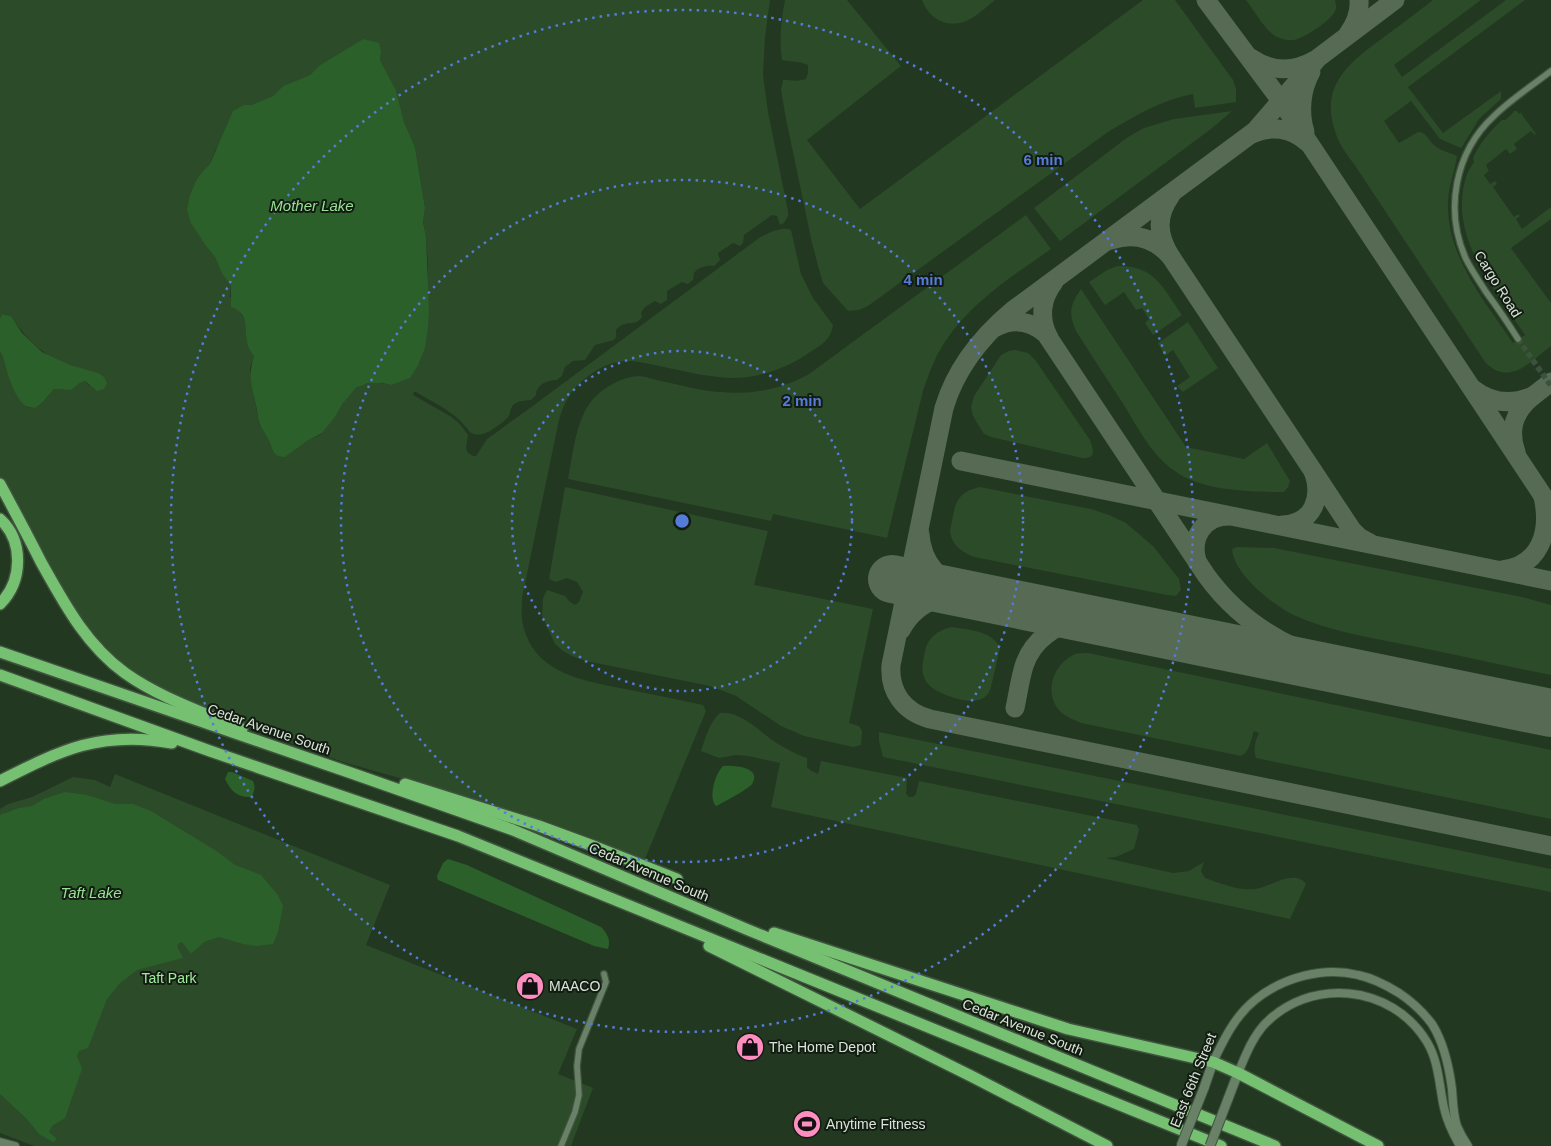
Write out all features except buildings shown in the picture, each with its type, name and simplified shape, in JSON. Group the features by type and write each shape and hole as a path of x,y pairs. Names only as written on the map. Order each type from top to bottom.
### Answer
{"highway":[{"path":"0,484 63,602 80,629 102,653 125,672 151,688 305,757"},
{"path":"0,519 13,538 18,560 14,583 0,604"},
{"name":"Cedar Avenue South","path":"0,652 513,830 764,937 1275,1146"},
{"path":"0,675 210,751 458,836 1221,1146"},
{"path":"0,781 70,748 103,741 143,739 210,751"},
{"path":"354,774 404,784 539,826 677,880"},
{"path":"644,886 835,954 1068,1029 1214,1062 1378,1146"},
{"path":"633,908 971,1076 1107,1146"}],"main road":[{"name":"East 66th Street","path":"1181,1146 1214,1062"},
{"path":"1210,1146 1238,1073"}],"street":[{"name":"Cargo Road","path":"1518,339 1467,261 1458,235 1455,194 1461,165 1477,134 1498,112 1551,71"},
{"name":"East 66th Street","path":"1214,1062 1233,1024 1254,1000 1277,984 1304,975 1336,972 1367,977 1406,998 1432,1024 1441,1041 1449,1068 1453,1108 1457,1126 1468,1146"},
{"path":"561,1146 579,1095 577,1066 579,1049 606,982 604,974"},
{"path":"1238,1073 1256,1035 1273,1016 1306,997 1336,993 1361,994 1381,1000 1409,1019 1428,1043 1438,1069 1444,1108 1460,1146"},
{"path":"0,1142 15,1146"}],"green space":[{"path":"0,0 770,0 765,37 763,75 768,112 788,211 788,216 784,223 780,225 777,216 772,215 744,235 743,243 740,246 733,243 718,253 720,260 714,266 698,269 694,273 693,280 688,284 682,282 667,291 667,300 661,304 655,301 645,307 639,320 620,326 616,330 614,340 595,345 585,360 573,361 565,367 562,376 557,380 546,382 540,386 536,391 536,395 531,400 514,404 508,418 489,432 478,435 473,434 447,410 416,392 413,395 459,423 468,435 466,448 468,453 476,456 487,439 759,238 779,229 791,230 801,274 813,298 833,325 830,335 824,343 798,360 781,368 744,378 707,376 633,361 614,363 594,372 572,391 563,407 559,420 522,598 522,622 529,641 537,654 548,663 575,677 703,705 706,711 645,859 641,860 410,781 343,762 213,714 133,675 85,631 0,479 0,352 27,407 35,408 54,389 71,390 85,381 90,386 98,373 70,365 48,355 29,339 11,316 2,314 0,318","holes":["363,39 381,52 380,60 396,90 404,122 415,147 425,208 423,222 428,265 429,308 391,385 368,383 360,386 347,398 321,434 285,457 273,452 269,440 259,424 250,368 254,356 247,342 246,321 230,297 231,285 222,274 215,257 206,246 190,195 202,172 210,164 215,151 244,105 251,105 273,96 283,86 310,75 320,65"]},
{"path":"785,0 847,0 901,66 807,140 860,209 1143,0 1175,0 1233,80 1236,89 1236,102 1195,108 1193,94 1159,104 1138,115 1108,132 868,306 859,310 848,311 823,283 812,243 786,119 781,90 783,80 797,81 806,79 808,65 782,60 781,30"},
{"path":"922,0 995,0 970,19 952,24 940,21 934,17 925,7"},
{"path":"1246,0 1335,0 1336,10 1310,33 1298,39 1289,40 1271,33"},
{"path":"1433,0 1481,0 1394,65 1402,77 1506,0 1525,0 1408,87 1443,133 1501,91 1501,99 1479,119 1461,148 1440,139 1411,101 1384,121 1399,143 1421,132 1436,147 1457,156 1448,201 1449,221 1453,240 1460,259 1479,294 1513,343 1525,335 1476,260 1463,218 1462,197 1467,174 1474,162 1475,153 1485,138 1502,120 1505,120 1514,111 1517,111 1519,114 1520,112 1536,134 1531,131 1514,144 1517,149 1510,154 1506,149 1486,165 1489,171 1484,175 1490,184 1495,181 1497,184 1493,187 1514,217 1518,214 1520,216 1516,219 1522,229 1551,207 1551,219 1511,248 1551,303 1551,346 1527,365 1511,372 1502,372 1494,369 1485,362 1343,148 1331,117 1331,102 1334,88 1340,76 1371,46"},
{"path":"1232,111 1211,129 1060,241 1034,208 1128,137 1144,128 1174,119"},
{"path":"1026,215 1051,249 982,301 957,325 939,351 923,391 887,538 773,514 771,521 568,479 575,439 585,411 599,393 618,381 625,378 642,376 698,389 733,393 755,392 788,384 809,374"},
{"path":"1117,266 1141,269 1157,280 1182,315 1153,335 1145,323 1149,319 1142,308 1136,310 1124,292 1105,305 1089,282"},
{"path":"1081,289 1186,447 1244,459 1267,443 1290,481 1284,492 1244,491 1216,487 1190,480 1170,467 1154,452 1076,331 1071,309"},
{"path":"1188,322 1218,368 1183,392 1177,386 1190,377 1173,350 1165,356 1158,343"},
{"path":"1015,350 1028,353 1036,361 1090,440 1093,451 1092,456 1082,458 984,434 973,416 971,407 974,396 1001,355"},
{"path":"565,487 768,531 754,585 873,609 849,723 859,726 862,731 861,745 853,747 804,736 781,726 736,696 710,686 586,661 563,651 555,644 542,616 543,598 547,590 565,596 575,605 579,602 583,592 577,582 567,578 556,582 549,579"},
{"path":"980,487 1091,509 1126,523 1153,546 1179,579 1181,590 1176,596 1167,595 974,557 967,554 952,540 950,530 953,514 959,498 967,491"},
{"path":"1237,547 1274,548 1522,597 1551,605 1551,675 1335,630 1296,616 1277,605 1247,579 1234,559 1232,549"},
{"path":"952,627 986,634 1000,648 990,690 983,699 973,701 958,699 935,690 924,677 923,662 926,646 938,632"},
{"path":"1088,653 1551,750 1551,819 1256,758 1255,745 1259,733 1254,731 1248,748 1241,756 1081,723 1058,709 1051,692 1054,677 1061,664 1073,655"},
{"path":"720,713 728,713 742,718 775,742 807,758 807,767 818,774 821,761 907,778 906,794 909,797 913,797 916,794 919,781 1137,825 1139,830 1134,849 1116,857 1106,858 1173,873 1189,871 1204,862 1201,871 1205,878 1242,889 1261,888 1289,878 1296,878 1306,884 1290,919 771,807 780,763 736,755 719,758 701,751 711,725"},
{"path":"879,732 1551,869 1551,892 883,757"},
{"name":"Taft Park","path":"115,774 390,885 366,945 577,1029 558,1074 593,1088 571,1146 34,1146 0,1133 0,809 8,804 32,797 73,777 95,780 110,787"}],"water":[{"name":"Mother Lake","path":"363,39 379,43 380,60 396,90 404,122 415,147 425,208 423,222 426,237 429,308 425,348 410,378 391,385 368,383 356,388 322,433 285,457 275,454 259,422 251,377 254,356 248,345 244,317 231,307 231,285 222,274 215,257 191,223 187,210 190,195 196,181 210,164 233,111 244,105 251,105 273,96 283,86 310,75 320,65"},
{"path":"2,314 11,316 22,333 42,352 70,365 98,373 104,377 107,383 104,389 97,391 85,381 71,390 54,389 35,408 23,404 14,390 0,352 0,318"},
{"path":"723,766 745,768 754,774 754,778 752,784 746,789 716,806 713,798 714,786 717,774"},
{"path":"228,772 253,781 255,787 252,797 238,795 232,790 225,779"},
{"name":"Taft Lake","path":"65,792 87,795 115,804 133,804 151,811 218,852 235,865 261,875 278,895 283,906 278,932 273,944 256,946 219,937 204,942 191,954 182,942 177,946 183,958 137,970 120,983 107,999 88,1048 79,1051 77,1056 82,1069 65,1118 52,1126 49,1132 57,1139 53,1142 39,1134 27,1119 0,1094 0,815 19,808 32,806 44,799"},
{"path":"448,859 467,865 601,927 608,937 608,949 594,946 438,880 437,876 443,863"}],"taxiway":[{"path":"1206,0 1281,101 1551,508"},
{"path":"1348,34 1357,18 1359,0"},
{"path":"1395,0 1318,58 1255,131 1012,311 971,354 955,380 944,408 891,665 891,675 900,700 913,711 930,719 1551,846"},
{"path":"1251,58 1266,66 1283,69 1299,67 1315,60"},
{"path":"1305,132 1302,117 1302,101 1305,86 1311,72"},
{"path":"1252,134 1266,129 1281,129 1301,137 1307,142"},
{"path":"1111,240 1128,237 1144,238 1158,245 1171,257 1163,241 1160,226 1163,210 1171,195"},
{"path":"1171,257 1313,471"},
{"path":"1049,338 1044,324 1043,309 1046,295 1054,282"},
{"path":"996,327 1009,322 1022,322 1034,326 1046,334 1206,575 1226,599 1248,619 1297,649 1351,669 1409,684"},
{"path":"1533,396 1551,382"},
{"path":"1473,389 1487,398 1502,402 1517,401 1533,396 1522,408 1515,421 1513,436 1516,452"},
{"path":"961,461 1551,581"},
{"path":"1282,525 1293,524 1301,520 1313,508 1317,491 1313,471 1352,530 1359,537 1370,543"},
{"path":"1502,570 1526,562 1540,545 1545,523 1543,497"},
{"path":"1197,561 1195,552 1197,536 1201,530 1212,520 1229,516"},
{"path":"901,630 912,615 922,606 943,597 968,595 942,578 929,564 920,534"},
{"path":"1015,708 1024,666 1033,649 1046,635 1055,629 1073,623 1094,622 1125,627"}],"runway":[{"path":"892,579 1551,713"}],"tunnel":[{"path":"1518,339 1551,386"}],"place":[{"name":"MAACO","path":"530,986"},
{"name":"The Home Depot","path":"750,1047"},
{"name":"Anytime Fitness","path":"807,1124"}]}
